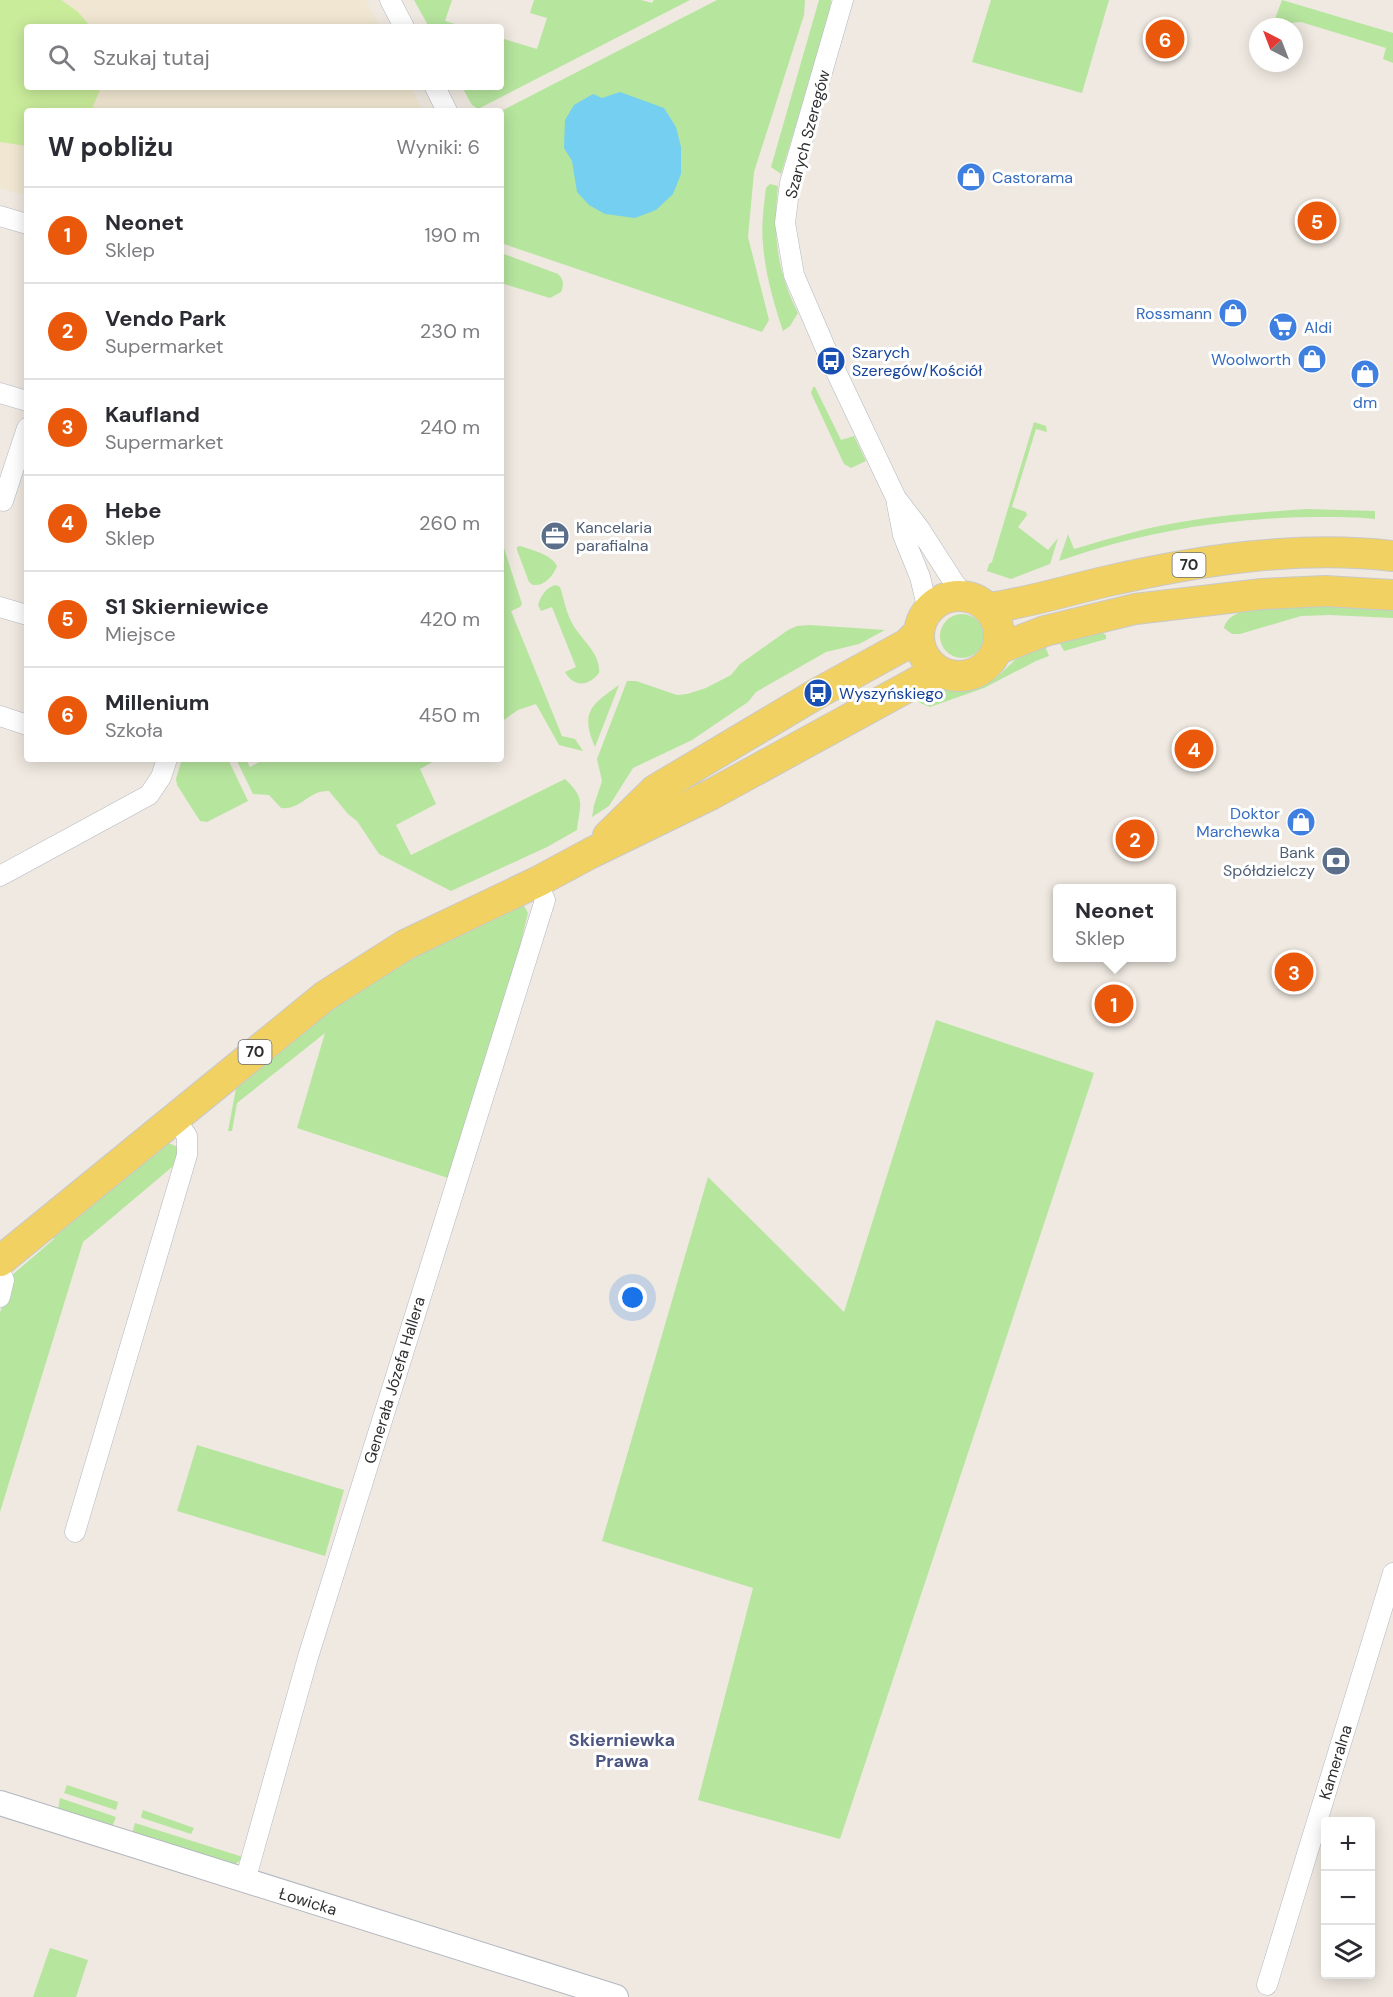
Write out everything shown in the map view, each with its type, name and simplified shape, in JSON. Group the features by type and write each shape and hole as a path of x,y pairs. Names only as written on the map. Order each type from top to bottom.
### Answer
{"main road":[{"name":"70","path":"977,602 1009,605 1108,581 1194,564 1260,555 1326,553 1393,556"},
{"name":"70","path":"998,649 1045,631 1135,609 1262,594 1324,591 1393,596"},
{"path":"952,596 977,602 999,627 998,649 993,659 976,673 965,676 942,673 927,660 919,642 924,621 939,601 952,596"},
{"name":"70","path":"591,852 655,790 818,693 907,644 924,621"},
{"name":"70","path":"0,1261 325,996 405,945 712,794 924,678 942,673"}],"street":[{"path":"390,0 402,24"},
{"name":"Szarych Szeregów","path":"843,0 790,183 785,223 794,275 896,498 919,528 955,584 977,602"},
{"path":"436,90 446,108"},
{"path":"0,216 24,224"},
{"path":"0,393 24,400"},
{"path":"0,500 3,501 24,437"},
{"name":"Szarych Szeregów","path":"896,498 903,535 920,577 924,621"},
{"path":"0,607 24,614"},
{"path":"0,716 24,724"},
{"path":"0,876 149,795 161,777 166,762"},
{"name":"Generała Józefa Hallera","path":"245,1881 308,1658 544,900 537,882"},
{"path":"75,1532 187,1155 187,1136 174,1118"},
{"path":"0,1273 4,1280 0,1297"},
{"name":"Kameralna","path":"1267,1985 1393,1574"},
{"name":"Łowicka","path":"0,1803 616,1997"}],"shaded area":[{"path":"0,0 366,0 378,24 24,24 24,90 412,90 422,108 24,108 24,195 0,188"}],"green space":[{"path":"0,0 61,0 77,11 88,24 24,24 24,90 100,90 92,108 24,108 24,146 0,142"},
{"path":"414,0 452,0 445,21 455,24 427,24"},
{"path":"534,0 641,0 652,3 654,0 690,0 476,108 472,105 464,90 504,90 504,39 537,49 547,18 530,13"},
{"path":"717,0 805,0 804,15 754,172 748,237 769,320 762,332 504,244 504,109"},
{"path":"819,0 831,0 830,12 781,174 771,167"},
{"path":"991,0 1109,0 1082,93 972,62"},
{"path":"1282,0 1393,33 1393,63 1383,59 1386,48 1303,23 1303,18 1275,18"},
{"path":"770,184 778,186 776,236 778,251 785,281 798,313 790,326 783,331 770,288 763,244 766,188"},
{"path":"504,254 558,274 563,287 561,292 550,298 504,284"},
{"path":"813,387 841,440 854,436 866,461 851,468 844,464 811,393"},
{"path":"1034,422 1046,426 1047,432 1036,429 1012,507 1026,512 1027,515 1018,527 1048,550 1058,538 1050,564 1011,579 987,571 992,562"},
{"path":"1307,509 1375,511 1375,519 1287,518 1221,523 1122,541 1059,561 1068,534 1074,549 1172,523"},
{"path":"520,546 541,553 554,562 557,566 551,577 537,585 529,582 517,550"},
{"path":"504,548 522,604 511,611 562,736 575,739 583,751 559,745 536,704 518,710 504,720"},
{"path":"556,585 560,587 572,623 597,659 599,673 586,683 573,681 565,672 576,667 552,607 541,611 538,605 544,592"},
{"path":"1272,606 1393,606 1393,618 1301,616 1240,634 1232,634 1224,628 1228,620 1247,610"},
{"path":"962,614 971,615 978,620 983,627 983,645 978,652 971,657 962,658 953,657 946,652 941,645 940,636 941,627 946,620 953,615"},
{"path":"797,626 885,630 859,644 826,652 756,692 748,702 692,740 633,768 609,806 592,817 602,781 597,759 627,681 636,681 677,695 687,694 706,688 731,675 740,664 788,630"},
{"path":"1101,632 1106,635 1106,639 1064,651 1059,642"},
{"path":"1045,646 1049,656 984,688 930,707 918,702 915,696 936,689 957,690 982,686 996,678 1016,659"},
{"path":"619,685 595,747 588,725 591,710 601,698"},
{"path":"181,762 229,762 248,801 207,822 200,821 177,785 176,779"},
{"path":"237,762 248,762 250,767 259,762 433,762 420,769 436,804 396,825 411,855 565,779 579,797 580,807 577,830 547,847 451,891 379,854 357,821 348,814 329,791 316,794 288,808 281,808 269,795 253,794"},
{"path":"523,904 528,913 519,950 448,1178 297,1128 325,1033 237,1103 232,1131 228,1131 237,1083 323,1014 394,968"},
{"path":"936,1020 1094,1073 840,1839 698,1800 753,1588 602,1541 708,1177 844,1312"},
{"path":"168,1143 178,1147 178,1162 83,1242 0,1512 0,1313 11,1276 54,1239 52,1235"},
{"path":"197,1445 344,1490 325,1556 177,1511"},
{"path":"67,1785 118,1802 116,1810 64,1793"},
{"path":"60,1798 116,1817 112,1827 58,1810"},
{"path":"143,1810 194,1828 191,1834 142,1818"},
{"path":"135,1823 243,1857 234,1866 132,1833"},
{"path":"50,1948 88,1960 76,1997 33,1997"}],"water":[{"path":"620,92 664,108 676,127 681,147 681,174 673,194 656,210 635,218 605,214 589,205 577,192 572,161 564,148 565,120 574,105 593,94 602,98"}],"place":[{"name":"Millenium","path":"1165,39"},
{"name":"Castorama","path":"971,177"},
{"name":"S1 Skierniewice","path":"1317,221"},
{"name":"Rossmann","path":"1233,313"},
{"name":"Aldi","path":"1283,327"},
{"name":"Woolworth","path":"1312,359"},
{"name":"Szarych Szeregów/Kościół","path":"831,361"},
{"name":"dm","path":"1365,374"},
{"name":"Kancelaria parafialna","path":"555,536"},
{"name":"Wyszyńskiego","path":"818,693"},
{"name":"Hebe","path":"1194,749"},
{"name":"Doktor Marchewka","path":"1301,822"},
{"name":"Vendo Park","path":"1135,839"},
{"name":"Bank Spółdzielczy","path":"1336,861"},
{"name":"Kaufland","path":"1294,972"},
{"name":"Neonet","path":"1114,1004"}],"district":[{"name":"Skierniewka Prawa","path":"622,1750"}]}
